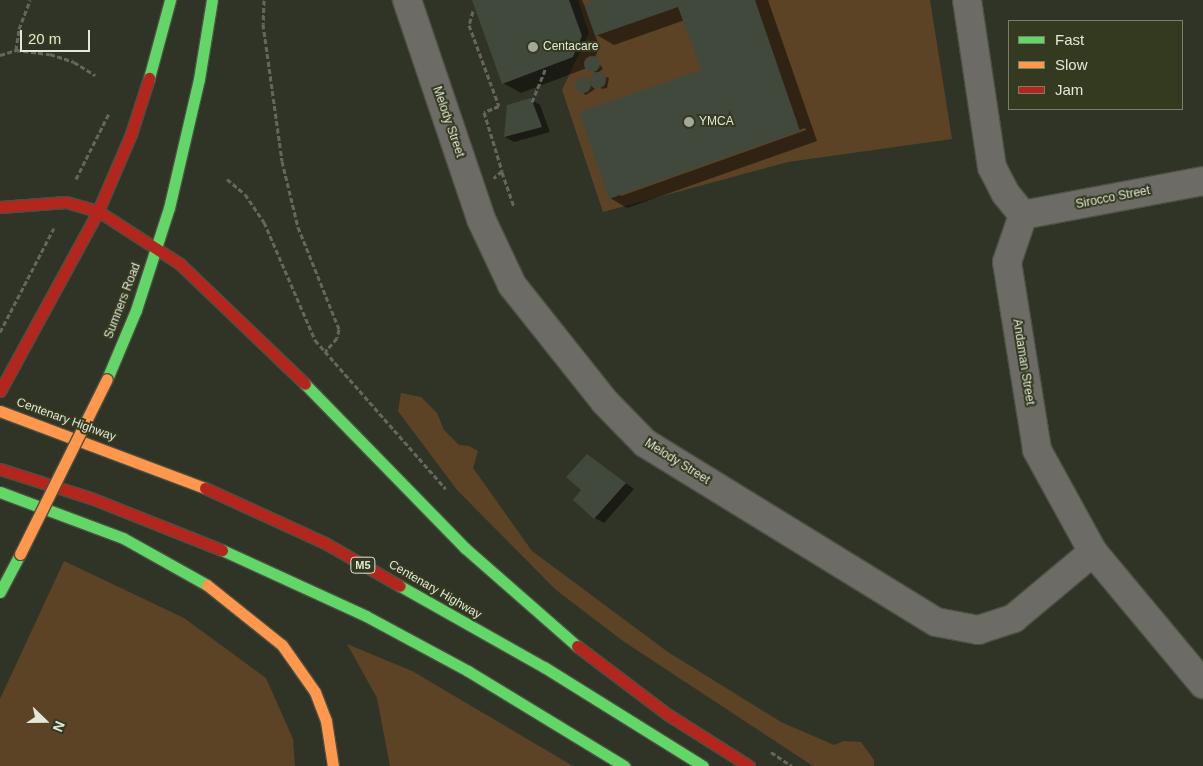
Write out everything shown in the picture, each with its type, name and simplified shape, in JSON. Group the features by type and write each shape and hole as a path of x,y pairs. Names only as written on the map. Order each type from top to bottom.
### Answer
{"main road":[{"path":"0,391 98,211 146,95 170,0"},
{"name":"Sumners Road","path":"0,592 107,379 136,310 157,248 186,140 212,0"},
{"path":"0,207 66,202 98,211 157,248 192,274 464,548 511,591 600,665 667,714 748,766"},
{"name":"Centenary Highway","path":"0,411 181,477 325,543 544,667 703,766"},
{"path":"0,469 90,498 252,562 366,616 468,671 624,766"},
{"path":"0,492 123,538 204,583 254,620 282,645 315,692 326,721 333,766"}],"street":[{"name":"Melody Street","path":"408,0 481,218 512,285 605,402 645,443 936,622 978,630 1014,618 1094,552"},
{"path":"967,0 992,167 1006,194 1024,215"},
{"name":"Sirocco Street","path":"1024,215 1203,181"},
{"name":"Andaman Street","path":"1024,215 1007,262 1037,450 1094,552 1203,684"}],"path":[{"path":"16,50 19,29 30,0"},
{"path":"264,0 265,42 284,170 298,227 339,329 337,338 325,352"},
{"path":"474,11 469,25 499,106 484,112 514,206"},
{"path":"0,54 16,50 50,54 74,62 95,75"},
{"path":"532,102 546,68"},
{"path":"0,332 66,202 92,143 114,104"},
{"path":"489,181 502,171"},
{"path":"227,179 245,194 264,222 305,321 325,352 454,497"},
{"path":"767,750 792,766"}],"shaded area":[{"path":"578,0 930,0 952,139 788,162 603,212 562,90 589,33"},
{"path":"401,393 421,397 437,413 444,430 459,445 469,446 478,451 473,468 532,551 668,652 781,722 834,745 844,741 861,742 874,760 874,766 813,766 623,641 556,590 457,490 398,411"},
{"path":"64,561 184,618 266,678 293,739 295,766 0,766 0,699"},
{"path":"347,644 412,671 573,766 390,766 377,698"}],"building":[{"name":"Centacare","path":"472,0 569,0 582,36 573,57 502,84"},
{"name":"YMCA","path":"595,0 755,0 800,131 609,199 579,112 701,70 678,7 595,36 584,4"},
{"path":"592,56 598,58 600,64 598,70 592,72 586,70 584,64 586,58"},
{"path":"598,72 604,74 606,80 604,86 598,88 592,86 590,80 592,74"},
{"path":"583,77 589,79 591,85 589,91 583,93 577,91 575,85 577,79"},
{"path":"531,98 542,127 504,137 507,105"},
{"path":"587,454 626,483 594,519 573,500 581,490 566,477"}],"traffic: fast":[{"path":"149,78 170,0"},
{"path":"107,379 136,310 169,208 199,79 212,0"},
{"path":"305,384 465,548 577,646"},
{"path":"0,492 123,538 207,585"},
{"path":"222,550 366,616 468,671 624,766"},
{"path":"0,592 20,554"},
{"path":"400,586 544,667 703,766"}],"traffic: slow":[{"path":"20,554 107,379"},
{"path":"0,411 205,488"},
{"path":"207,585 282,645 315,692 326,721 333,766"}],"traffic: jam":[{"path":"0,391 98,211 131,134 149,78"},
{"path":"0,207 66,202 98,211 180,264 305,384"},
{"path":"0,469 91,498 222,550"},
{"path":"205,488 325,543 400,586"},
{"path":"577,646 667,714 749,766"}],"place":[{"name":"Centacare","path":"533,47"},
{"name":"YMCA","path":"689,122"}]}
